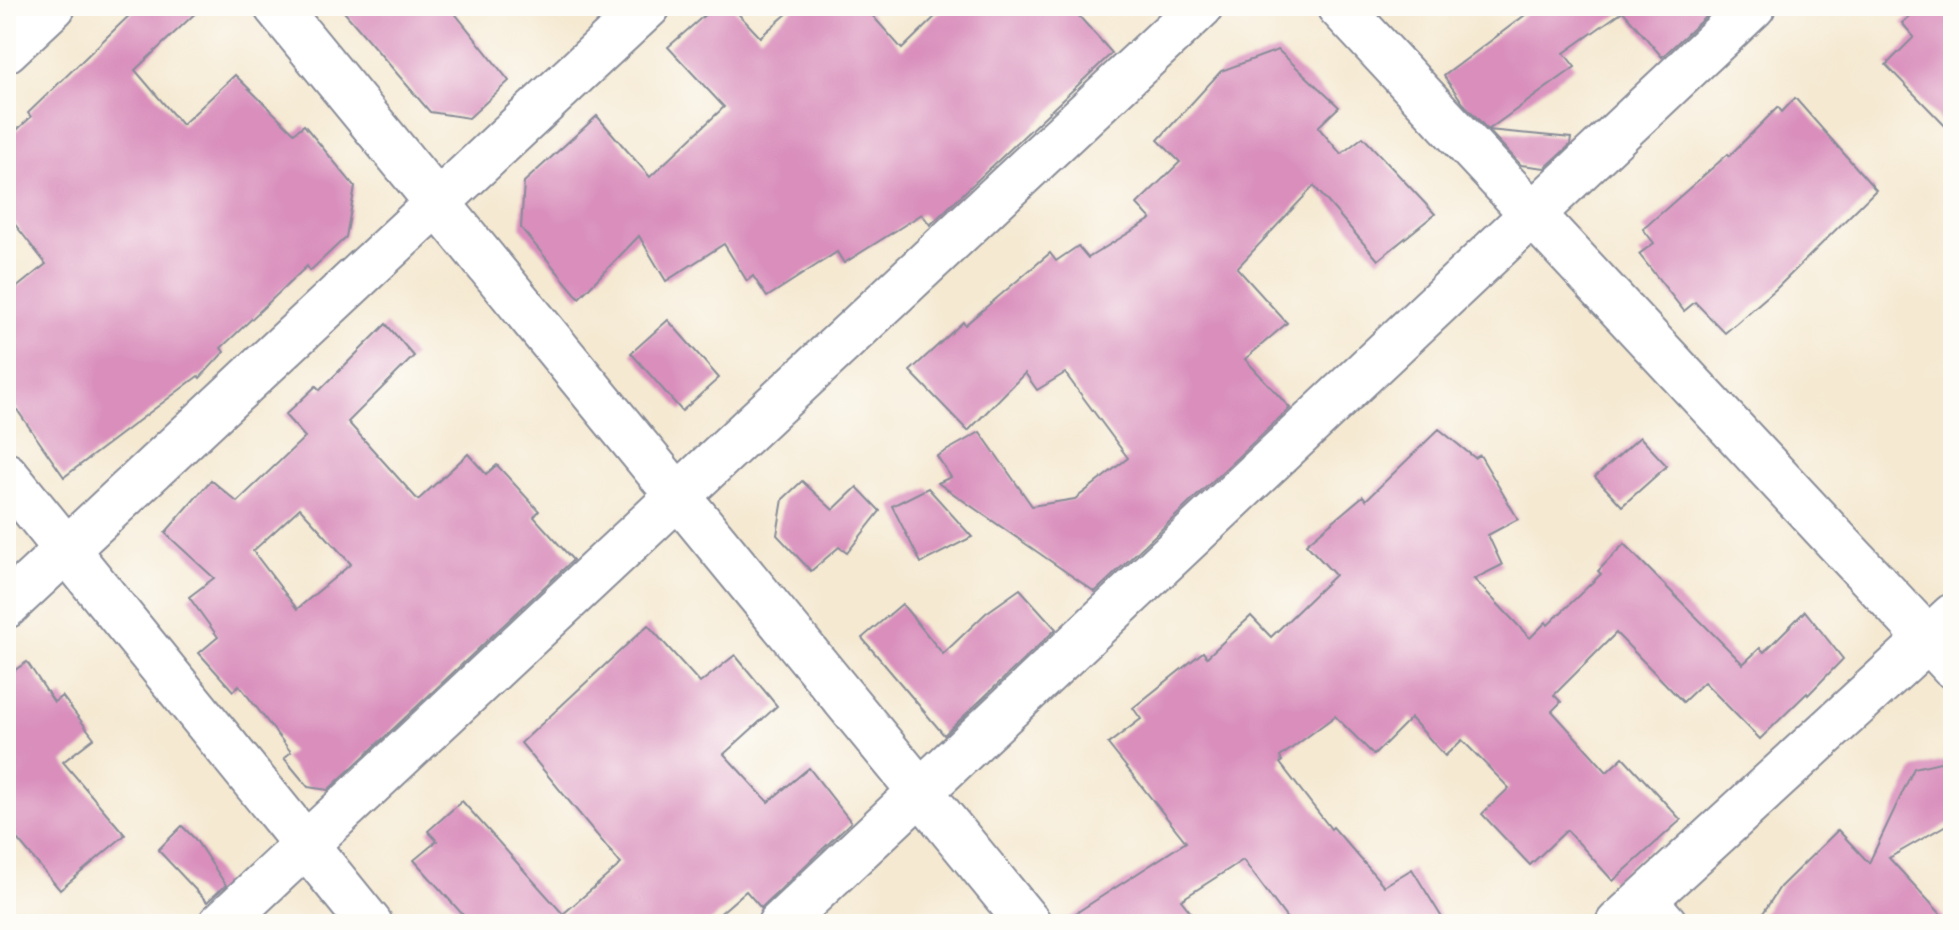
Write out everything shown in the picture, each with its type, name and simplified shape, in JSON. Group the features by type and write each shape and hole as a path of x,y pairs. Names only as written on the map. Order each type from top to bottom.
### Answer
{"street":[{"path":"6,50 53,6"},
{"path":"276,6 1029,924"},
{"path":"6,606 648,6"},
{"path":"221,924 1201,6"},
{"path":"1339,6 1531,215 1945,641 1643,916"},
{"path":"780,924 1753,6"},
{"path":"6,475 370,924"}],"building":[{"path":"139,6 203,6 135,70 182,125 235,75 294,133 304,125 355,187 346,237 310,271 307,266 221,348 224,352 200,378 198,376 64,477 6,394 6,296 46,264 6,213 6,140 31,117 28,113"},
{"path":"339,6 449,6 509,81 469,118 430,112"},
{"path":"715,6 731,6 760,37 796,6 864,6 902,49 946,6 1070,6 1112,53 930,225 922,214 844,263 837,252 767,297 753,276 747,281 724,244 666,281 639,236 579,298 521,228 524,182 597,116 650,177 724,107 668,47"},
{"path":"1537,6 1717,6 1662,57 1623,11 1564,53 1575,67 1488,130 1444,76"},
{"path":"1921,6 1953,6 1953,134 1886,65 1914,37 1902,23"},
{"path":"1278,50 1339,107 1318,127 1341,154 1363,137 1435,214 1378,260 1314,186 1237,268 1287,323 1245,359 1290,408 1095,592 938,483 951,477 937,456 980,432 1032,506 1075,499 1128,458 1065,373 1037,390 1025,373 968,431 910,371 963,322 965,325 1050,253 1056,261 1078,246 1088,258 1151,219 1137,204 1180,162 1158,140 1221,71"},
{"path":"1795,98 1876,190 1776,289 1725,333 1695,302 1684,311 1639,254 1654,243 1643,229 1729,156 1778,107 1782,112"},
{"path":"1488,130 1571,138 1570,145 1545,168 1521,165"},
{"path":"668,320 719,378 682,411 631,353"},
{"path":"386,324 414,356 348,422 418,500 468,454 486,474 497,465 539,511 534,517 573,560 328,790 308,787 284,758 291,752 239,685 233,691 199,653 218,637 189,597 214,578 165,533 211,480 237,502 305,437 285,415 316,386 320,390","holes":["300,508 351,564 297,609 253,551"]},
{"path":"1439,429 1475,458 1480,455 1518,519 1488,535 1502,565 1474,579 1530,638 1601,574 1598,571 1624,544 1743,664 1760,648 1764,652 1805,611 1843,659 1760,739 1704,682 1683,702 1616,633 1554,695 1561,702 1552,711 1607,772 1623,757 1681,820 1613,881 1567,830 1530,865 1482,814 1509,788 1462,740 1445,756 1411,718 1374,755 1335,716 1280,757 1280,763 1331,829 1333,827 1384,886 1412,869 1446,924 1291,924 1243,860 1181,900 1200,924 1059,924 1186,842 1108,744 1141,719 1133,708 1203,652 1207,657 1251,616 1271,637 1335,575 1306,544 1363,496 1366,500"},
{"path":"1640,437 1667,466 1622,506 1595,477"},
{"path":"802,481 833,510 857,487 880,511 847,553 839,547 811,571 777,535 783,499"},
{"path":"928,488 972,537 921,563 892,506"},
{"path":"1020,589 1056,629 944,735 862,638 902,604 943,654 986,613"},
{"path":"648,625 700,683 735,655 777,706 724,754 768,802 809,768 851,822 761,908 746,891 708,924 471,924 414,860 437,841 428,831 462,801 563,914 621,864 521,743"},
{"path":"27,662 54,702 62,696 94,738 63,762 125,835 60,890 6,826 6,676"},
{"path":"1953,759 1953,821 1889,858 1950,924 1756,924 1780,887 1838,830 1869,863 1914,768"},
{"path":"182,826 195,839 226,885 207,902 158,850"}]}
